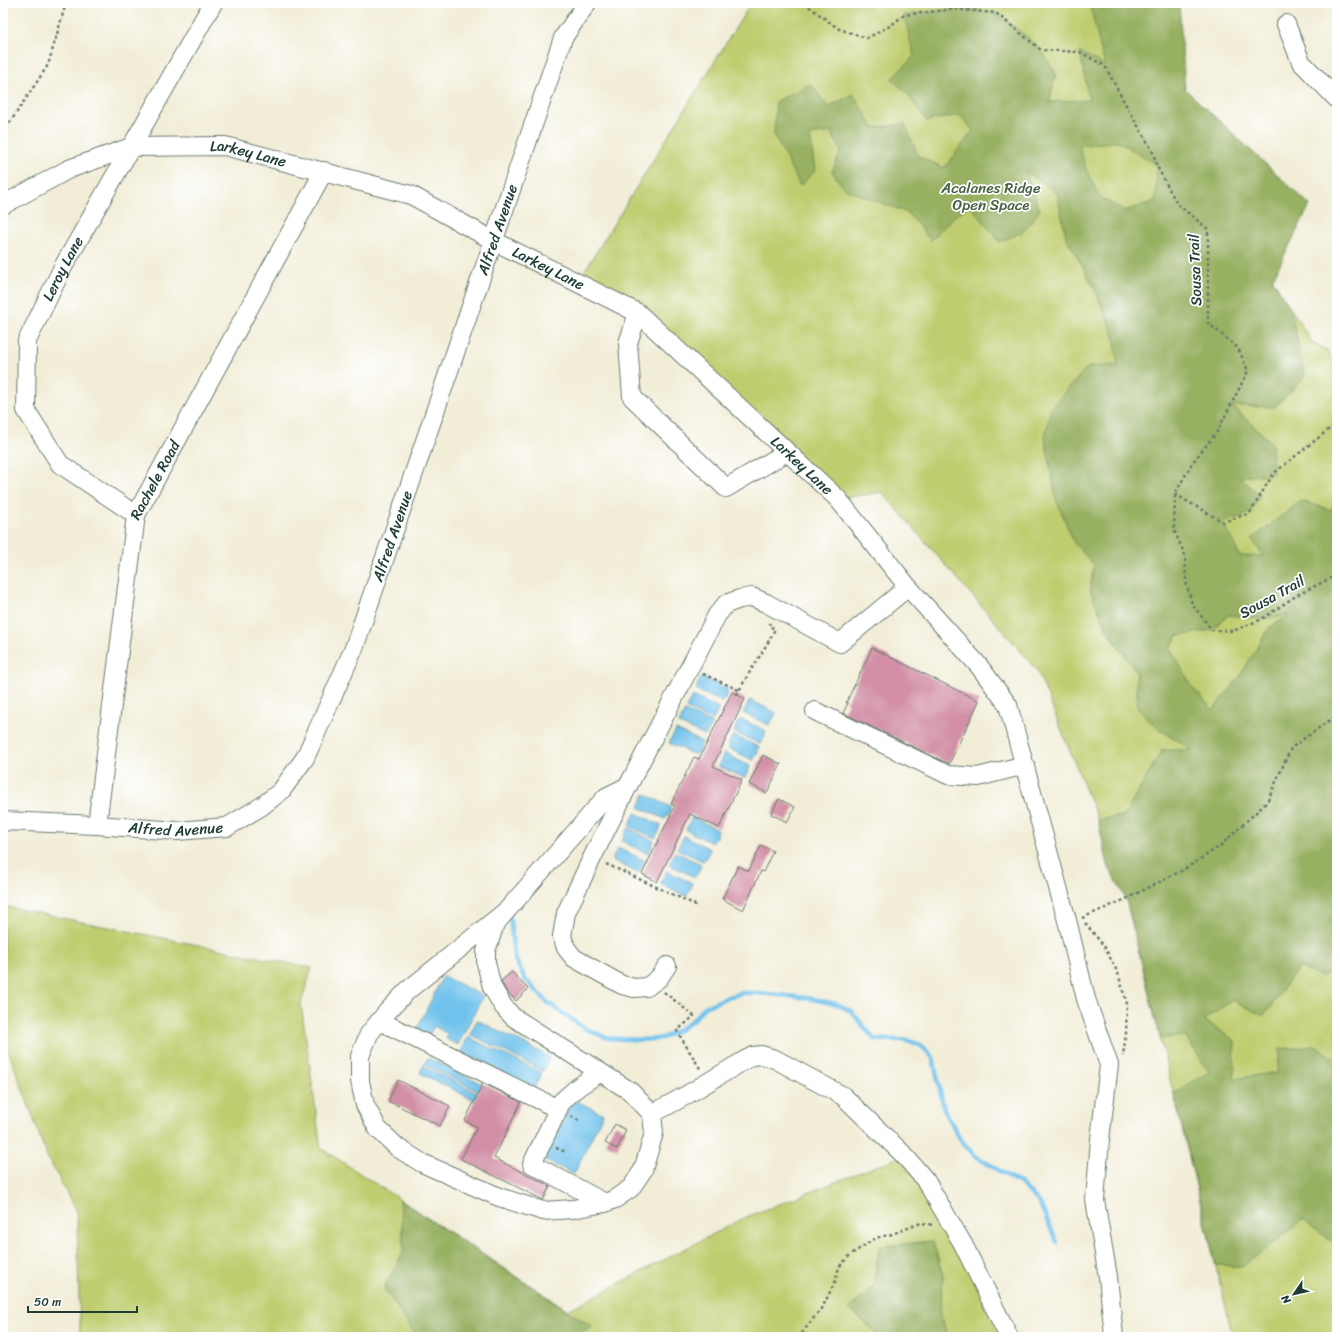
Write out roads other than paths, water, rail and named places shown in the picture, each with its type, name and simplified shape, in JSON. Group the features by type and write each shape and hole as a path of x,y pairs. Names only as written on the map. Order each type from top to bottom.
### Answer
{"street":[{"name":"Leroy Lane","path":"136,515 60,464 26,410 27,341 64,267 213,3"},
{"name":"Alfred Avenue","path":"3,821 97,825 177,831 227,826 262,806 281,791 305,758 354,648 563,38 586,3"},
{"path":"1286,24 1301,62 1337,99"},
{"name":"Larkey Lane","path":"3,205 69,170 131,147 225,146 411,195 494,241 638,313 838,499 908,587 979,666 1008,705 1066,917 1086,999 1109,1065 1100,1139 1095,1200 1108,1277 1114,1337"},
{"name":"Rachele Road","path":"97,825 136,515 324,171"},
{"path":"638,313 628,343 632,397 726,488 787,452"},
{"path":"667,966 660,978 647,987 634,988 622,985 574,958 566,948 562,936 566,914 592,858 717,615 726,604 752,597 774,607 840,643 908,587"},
{"path":"815,711 948,775 978,777 1025,765"},
{"path":"506,911 407,991 370,1034 360,1056 360,1081 365,1106 378,1129 398,1148 422,1163 499,1198 543,1211 573,1209 605,1203 630,1188 643,1170 654,1133 652,1114 630,1091 513,1017 503,1006 492,987 486,963 486,951 495,924 506,911 606,797 628,786"},
{"path":"380,1021 558,1109"},
{"path":"652,1114 745,1060 753,1056 762,1055 775,1058 843,1096 904,1155 926,1181 963,1244 1010,1337"},
{"path":"599,1072 578,1086 562,1101 532,1164 605,1203"}],"water":[{"path":"702,677 728,689 722,702 696,690"},
{"path":"693,696 719,708 712,721 686,708"},
{"path":"750,700 776,713 769,725 743,713"},
{"path":"685,711 711,723 705,736 679,724"},
{"path":"741,719 766,731 760,744 734,732 736,725"},
{"path":"676,730 702,742 695,755 669,743"},
{"path":"733,735 759,747 753,760 727,748"},
{"path":"724,753 750,766 748,773 744,778 718,766"},
{"path":"645,794 671,807 669,814 665,819 639,807"},
{"path":"635,813 661,825 655,838 629,826"},
{"path":"692,817 718,830 712,843 686,830"},
{"path":"628,828 654,841 648,854 622,841"},
{"path":"684,836 710,849 703,861 677,849"},
{"path":"618,848 644,860 638,873 612,860"},
{"path":"675,852 701,864 695,877 669,865"},
{"path":"667,871 692,883 686,896 660,884"},
{"path":"443,976 483,996 458,1045 446,1039 448,1034 434,1026 428,1037 416,1031"},
{"path":"477,1020 550,1057 543,1071 470,1034"},
{"path":"468,1037 542,1073 534,1088 461,1052"},
{"path":"428,1058 482,1084 478,1091 424,1064"},
{"path":"423,1066 477,1093 474,1100 420,1073"},
{"path":"573,1099 603,1114 574,1174 544,1160"}],"waterway":[{"path":"510,917 514,957 525,979 547,1002 584,1028 607,1038 641,1040 662,1038 681,1029 707,1006 742,993 758,993 807,998 837,1004 851,1011 875,1040 907,1040 920,1045 933,1058 944,1109 960,1139 975,1156 1021,1184 1039,1202 1057,1242"}],"park label":[{"name":"Acalanes Ridge Open Space","path":"991,196"}]}
